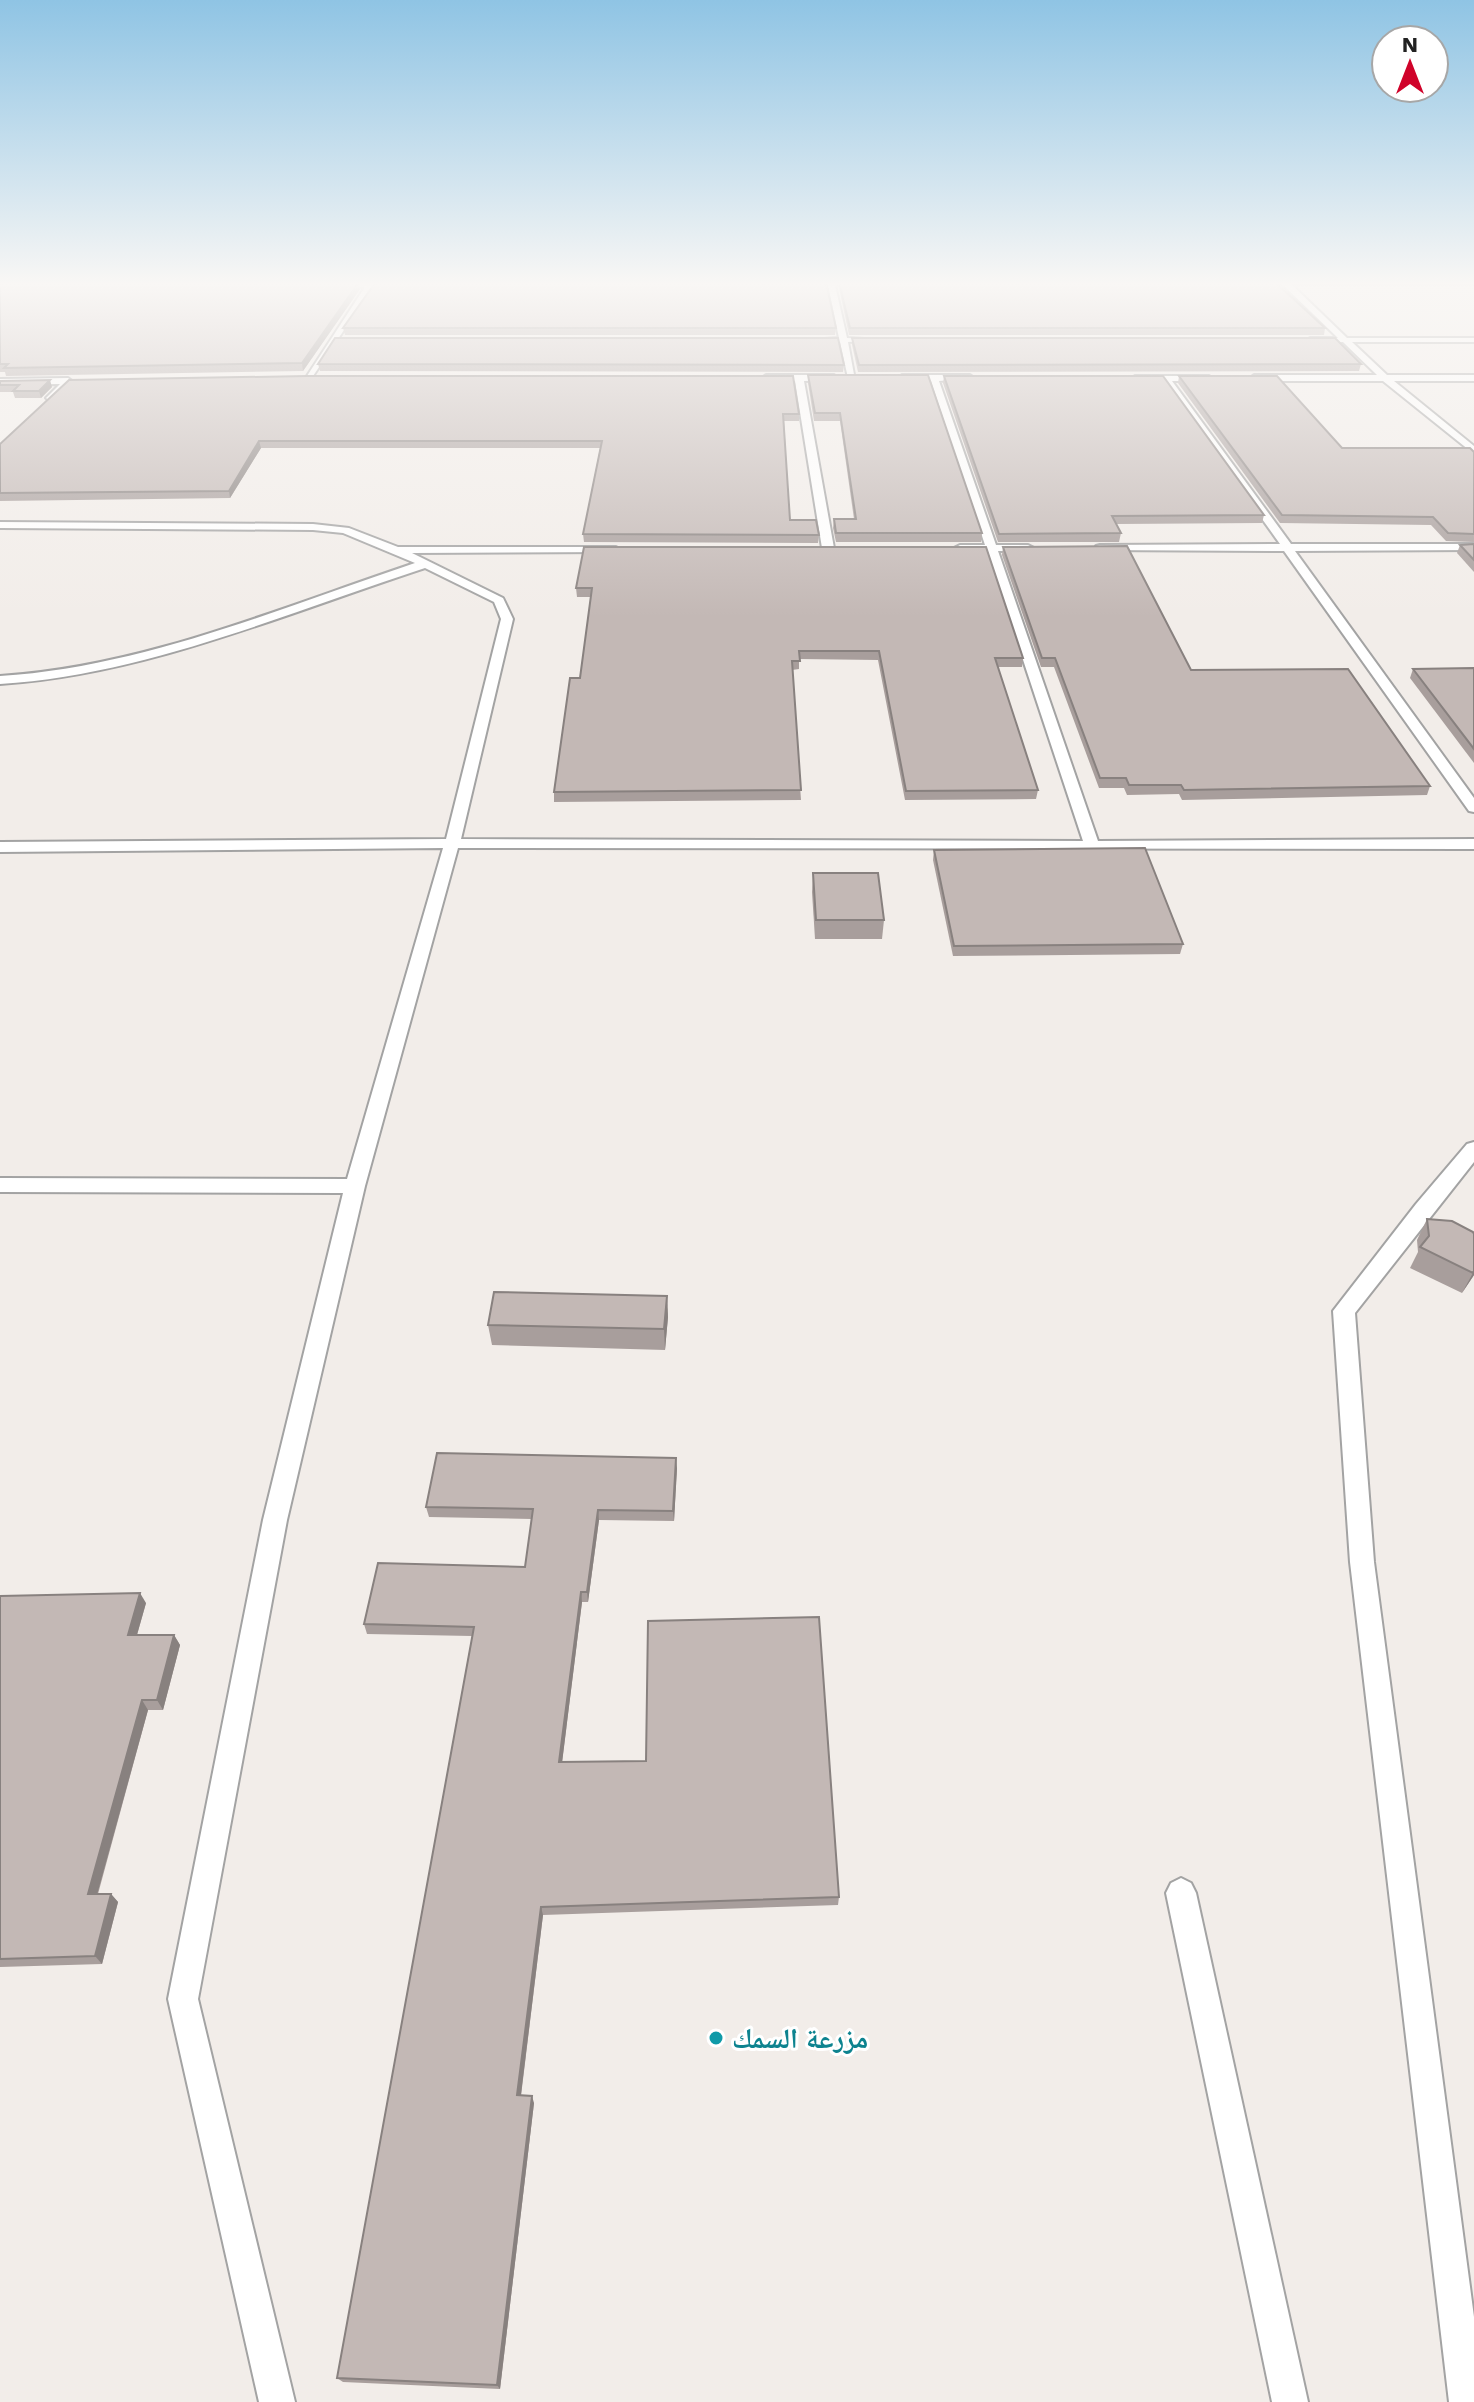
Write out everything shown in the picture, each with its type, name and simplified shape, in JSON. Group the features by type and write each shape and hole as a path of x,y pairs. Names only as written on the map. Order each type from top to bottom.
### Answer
{"lane":[{"path":"46,402 55,393"},
{"path":"801,393 823,548 843,548"},
{"path":"939,393 1092,846"},
{"path":"1177,393 1474,808"},
{"path":"1403,393 1474,451"},
{"path":"0,525 313,527 345,530 396,550 499,600 507,619 452,843 355,1186 275,1520 183,1999 277,2402"},
{"path":"1086,548 1474,547"},
{"path":"947,548 1039,548"},
{"path":"396,550 630,549"},
{"path":"0,680 49,677 126,663 424,564"},
{"path":"0,847 452,843 1474,844"},
{"path":"1467,2402 1362,1562 1344,1311 1474,1149"},
{"path":"0,1185 355,1186"},
{"path":"1181,1893 1290,2402"}],"building":[{"path":"55,393 796,393 799,414 783,414 790,520 816,520 819,535 583,534 602,441 259,441 229,491 0,493 0,444"},
{"path":"811,393 934,393 982,533 836,533 834,519 856,519 840,413 815,413"},
{"path":"950,393 1175,393 1264,515 1112,516 1121,533 999,534"},
{"path":"1192,393 1292,393 1342,448 1470,448 1474,452 1474,534 1448,533 1433,517 1282,515"},
{"path":"1474,544 1474,560 1460,545"},
{"path":"1127,546 1191,670 1348,669 1430,786 1184,790 1181,785 1129,785 1126,778 1100,778 1055,658 1042,658 1003,547"},
{"path":"584,547 986,547 1023,658 995,658 1038,790 906,791 879,651 799,651 800,661 792,661 801,790 554,792 570,678 580,678 592,588 576,588"},
{"path":"1474,668 1474,749 1413,669"},
{"path":"1145,848 1183,944 954,946 934,850"},
{"path":"813,873 878,873 884,920 816,920"},
{"path":"1427,1219 1452,1221 1473,1232 1473,1273 1420,1247 1429,1236"},
{"path":"494,1292 667,1296 664,1329 488,1325"},
{"path":"437,1453 676,1458 673,1511 598,1510 587,1592 581,1592 559,1762 646,1761 648,1621 819,1617 839,1897 541,1907 517,2095 532,2096 497,2385 337,2378 474,1627 364,1624 378,1563 525,1567 533,1509 426,1507"},
{"path":"140,1593 128,1635 174,1635 157,1700 142,1700 88,1894 111,1894 95,1956 0,1959 0,1596"}],"place":[{"name":"مزرعة السمك","path":"716,2038"}]}
